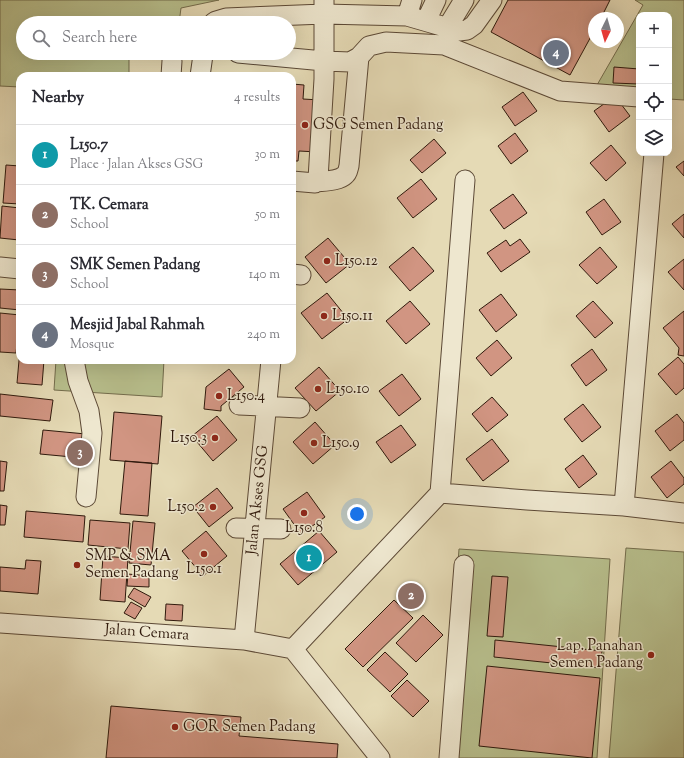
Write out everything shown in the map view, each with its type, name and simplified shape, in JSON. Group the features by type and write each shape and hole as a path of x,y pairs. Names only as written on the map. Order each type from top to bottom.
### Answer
{"street":[{"path":"426,21 436,0"},
{"path":"445,36 464,0"},
{"path":"296,58 350,62 358,57 369,46 386,42 445,36 467,30 474,25 492,0"},
{"path":"244,16 324,7 410,8 445,36 560,91 636,97"},
{"path":"316,182 318,179 324,80 324,7"},
{"path":"296,181 316,182 339,179 347,173 349,166 358,57"},
{"path":"201,72 202,60"},
{"path":"624,506 654,156"},
{"path":"380,758 293,649 440,493 465,180"},
{"path":"0,254 16,255"},
{"path":"0,267 16,269"},
{"path":"75,364 78,382 89,411 92,433 86,497"},
{"name":"Jalan Akses GSG","path":"244,640 271,364"},
{"path":"239,405 300,408"},
{"path":"440,493 624,506 684,512"},
{"path":"236,528 281,530"},
{"path":"449,758 464,565"},
{"name":"Jalan Cemara","path":"0,623 244,640 293,649"}],"green space":[{"path":"0,0 219,0 181,8 180,16 16,16 16,60 129,60 129,72 16,72 16,87 0,86"},
{"path":"635,0 684,0 684,100 672,99 672,12 639,12 643,5"},
{"path":"636,17 636,97 593,92 618,48 624,48 624,38"},
{"path":"56,364 164,364 162,397 54,390"},
{"name":"Lap. Panahan Semen Padang","path":"626,548 684,552 684,758 609,758"},
{"path":"459,549 610,559 597,758 443,758"}],"building":[{"path":"508,0 610,0 604,12 588,12 588,42 570,75 491,32"},
{"path":"614,67 636,69 636,84 613,83"},
{"name":"GSG Semen Padang","path":"296,84 304,85 303,99 320,100 317,152 299,151 298,161 296,161"},
{"path":"523,92 537,111 515,126 502,107"},
{"path":"615,96 630,116 609,132 594,111"},
{"path":"515,133 528,151 511,164 498,146"},
{"path":"434,139 446,153 422,173 410,160"},
{"path":"611,145 626,163 606,181 590,163"},
{"path":"684,161 684,176 676,167"},
{"path":"6,165 16,166 16,204 3,203"},
{"path":"421,179 437,199 413,218 397,198"},
{"path":"513,194 527,213 504,229 490,210"},
{"path":"604,199 621,222 602,235 586,212"},
{"path":"2,206 16,208 16,240 0,238"},
{"path":"684,214 684,238 672,224"},
{"name":"L150.12","path":"328,238 350,264 326,283 305,257"},
{"path":"520,239 530,252 501,272 487,253 506,240 510,246"},
{"path":"413,247 434,271 410,291 389,267"},
{"path":"600,247 617,267 597,284 579,265"},
{"path":"684,259 684,290 668,272"},
{"path":"0,289 16,290 16,310 0,308"},
{"name":"L150.11","path":"327,293 348,319 322,339 301,313"},
{"path":"501,294 517,315 496,332 479,310"},
{"path":"410,301 430,324 406,344 386,321"},
{"path":"593,301 613,323 595,338 576,316"},
{"path":"684,311 684,356 678,355 679,348 663,328"},
{"path":"0,313 16,315 16,353 0,352"},
{"path":"497,340 512,358 491,376 476,358"},
{"path":"592,349 607,370 586,386 571,365"},
{"path":"678,357 684,364 684,388 676,395 658,374"},
{"path":"19,364 44,364 42,385 17,383"},
{"name":"L150.10","path":"319,367 340,391 316,411 295,388"},
{"name":"L150.4","path":"229,369 244,387 221,406 221,411 204,409 206,387"},
{"path":"402,374 421,399 399,416 379,391"},
{"path":"0,394 53,400 50,421 0,416"},
{"path":"492,397 508,415 487,432 472,414"},
{"path":"583,404 601,427 582,442 564,419"},
{"path":"114,412 162,416 158,464 110,460"},
{"path":"677,414 684,423 684,440 670,451 655,431"},
{"name":"L150.3","path":"217,416 237,440 213,461 192,436"},
{"name":"L150.9","path":"315,422 335,445 313,464 293,442"},
{"path":"401,425 416,445 391,463 376,442"},
{"path":"43,430 86,434 83,458 40,454"},
{"path":"492,439 509,461 483,481 466,459"},
{"path":"583,455 597,474 579,488 565,469"},
{"path":"0,461 7,462 4,491 0,491"},
{"path":"125,461 152,463 148,516 120,514"},
{"path":"671,461 684,478 684,484 667,498 651,477"},
{"name":"L150.2","path":"217,488 233,508 209,527 193,507"},
{"name":"L150.8","path":"307,492 325,517 301,534 283,509"},
{"path":"0,505 7,506 5,525 0,525"},
{"path":"26,511 85,516 83,542 24,537"},
{"path":"90,520 130,523 128,549 88,545"},
{"path":"133,521 155,523 151,565 129,563"},
{"name":"L150.1","path":"206,531 227,556 203,576 182,551"},
{"path":"319,531 337,552 298,585 280,564"},
{"path":"103,556 128,558 125,602 100,600"},
{"path":"26,560 41,561 38,594 0,591 0,567 25,569"},
{"path":"128,574 149,576 149,587 127,586"},
{"path":"492,576 508,577 503,637 487,636"},
{"path":"134,588 151,597 145,607 128,597"},
{"path":"394,600 413,618 363,667 345,649"},
{"path":"131,602 142,608 135,619 124,613"},
{"path":"166,604 183,605 182,621 165,620"},
{"path":"423,615 443,635 416,662 396,643"},
{"path":"495,640 602,651 600,668 494,657"},
{"path":"385,652 408,674 390,692 367,670"},
{"path":"487,666 600,678 592,758 479,746"},
{"path":"407,680 429,701 413,717 391,696"},
{"name":"GOR Semen Padang","path":"111,706 241,717 239,736 338,744 337,758 106,758"}],"place":[{"name":"Mesjid Jabal Rahmah","path":"556,53"},
{"name":"GSG Semen Padang","path":"305,125"},
{"name":"L150.12","path":"327,261"},
{"name":"L150.11","path":"324,316"},
{"name":"L150.10","path":"318,389"},
{"name":"L150.4","path":"219,396"},
{"name":"L150.3","path":"215,438"},
{"name":"L150.9","path":"314,443"},
{"name":"SMK Semen Padang","path":"80,453"},
{"name":"L150.2","path":"213,507"},
{"name":"L150.8","path":"304,513"},
{"name":"L150.1","path":"204,554"},
{"name":"L150.7","path":"309,558"},
{"name":"SMP & SMA Semen Padang","path":"77,565"},
{"name":"TK. Cemara","path":"411,596"},
{"name":"Lap. Panahan Semen Padang","path":"651,655"},
{"name":"GOR Semen Padang","path":"175,727"}]}
